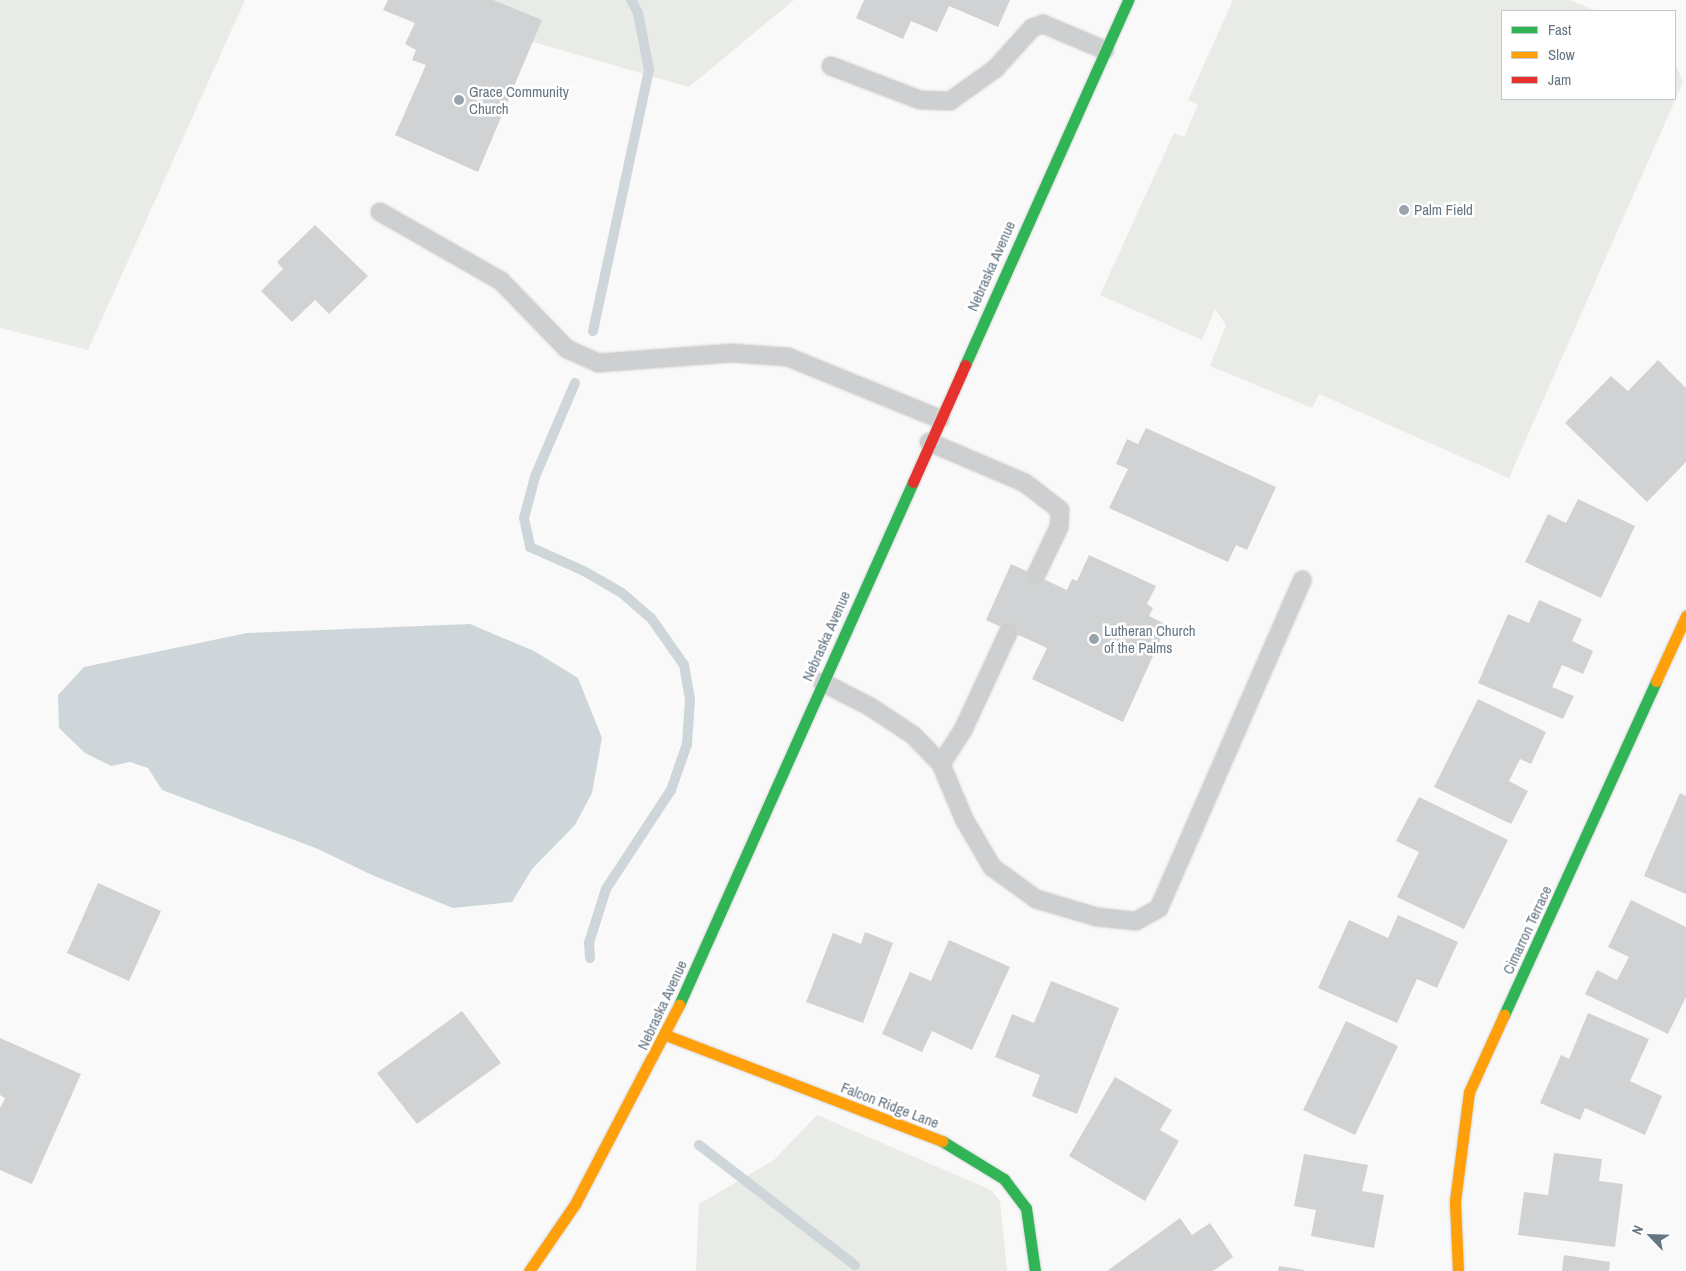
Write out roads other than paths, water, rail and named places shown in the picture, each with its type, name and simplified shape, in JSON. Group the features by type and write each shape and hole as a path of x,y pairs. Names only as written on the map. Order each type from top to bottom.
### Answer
{"main road":[{"name":"Nebraska Avenue","path":"529,1271 575,1204 666,1035 929,442 1128,0"},
{"name":"Cimarron Terrace","path":"1458,1271 1455,1201 1469,1092 1686,616"},
{"name":"Falcon Ridge Lane","path":"666,1035 954,1146 1004,1179 1026,1208 1034,1271"}],"lane":[{"path":"831,66 920,100 950,101 995,69 1032,28 1044,24 1105,50"},
{"path":"380,212 501,281 567,349 598,362 732,353 788,357 940,419"},
{"path":"929,442 1025,483 1060,510 1059,527 1036,575"},
{"path":"822,682 869,706 913,735 941,764 964,819 992,867 1036,899 1097,917 1136,921 1158,908 1302,580"},
{"path":"941,764 963,730 1009,630"}],"waterway":[{"path":"593,331 649,70 638,13 631,0"},
{"path":"575,383 535,477 524,518 530,547 584,571 622,593 651,618 684,665 690,699 687,744 671,790 606,889 589,943 590,958"},
{"path":"699,1145 855,1265"}],"place":[{"name":"Grace Community Church","path":"459,100"},
{"name":"Palm Field","path":"1404,210"},
{"name":"Lutheran Church of the Palms","path":"1094,639"}]}
